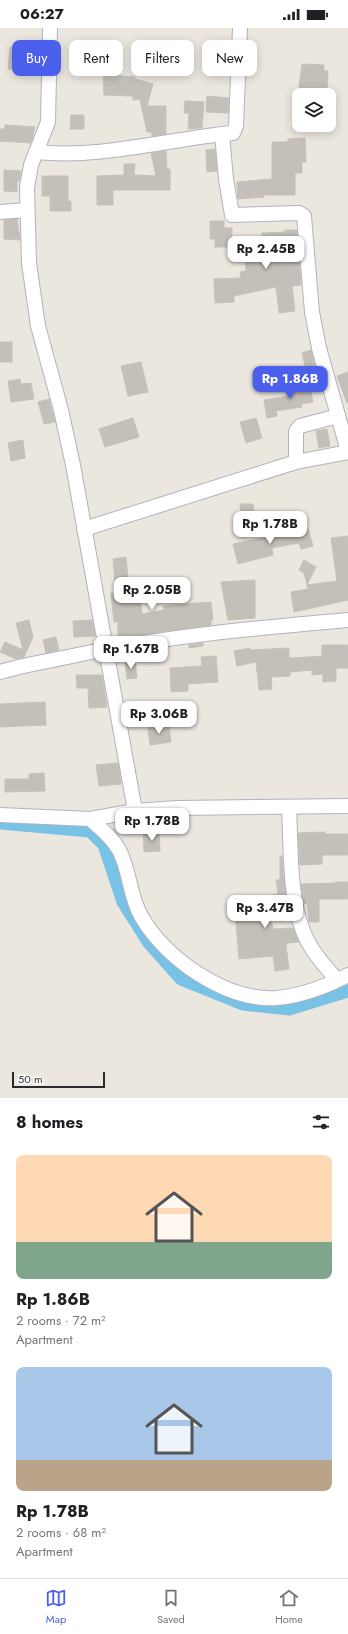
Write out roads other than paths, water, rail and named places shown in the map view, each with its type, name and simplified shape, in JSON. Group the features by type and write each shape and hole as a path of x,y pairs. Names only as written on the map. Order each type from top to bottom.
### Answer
{"street":[{"path":"50,28 48,122 28,174 27,210 29,263 33,300 38,326 68,440 135,811"},
{"path":"36,152 69,154 95,153 222,134 235,130 240,28"},
{"path":"84,529 296,462 348,452 319,348 312,312 304,216 299,213 232,215 222,134"},
{"path":"0,212 27,210"},
{"path":"296,462 296,431 300,426 338,416"},
{"path":"0,672 21,666 77,656 106,648 171,638 348,620"},
{"path":"289,806 296,907 303,931 316,955 343,978"},
{"path":"0,815 90,819 135,811 289,806 348,806"},
{"path":"90,819 108,835 119,851 136,907 146,924 156,936 190,968 219,986 259,997 276,998 296,994 343,978"}],"waterway":[{"path":"0,823 90,831 104,845 123,902 149,943 181,979 243,1004 289,1009 348,991"}]}
